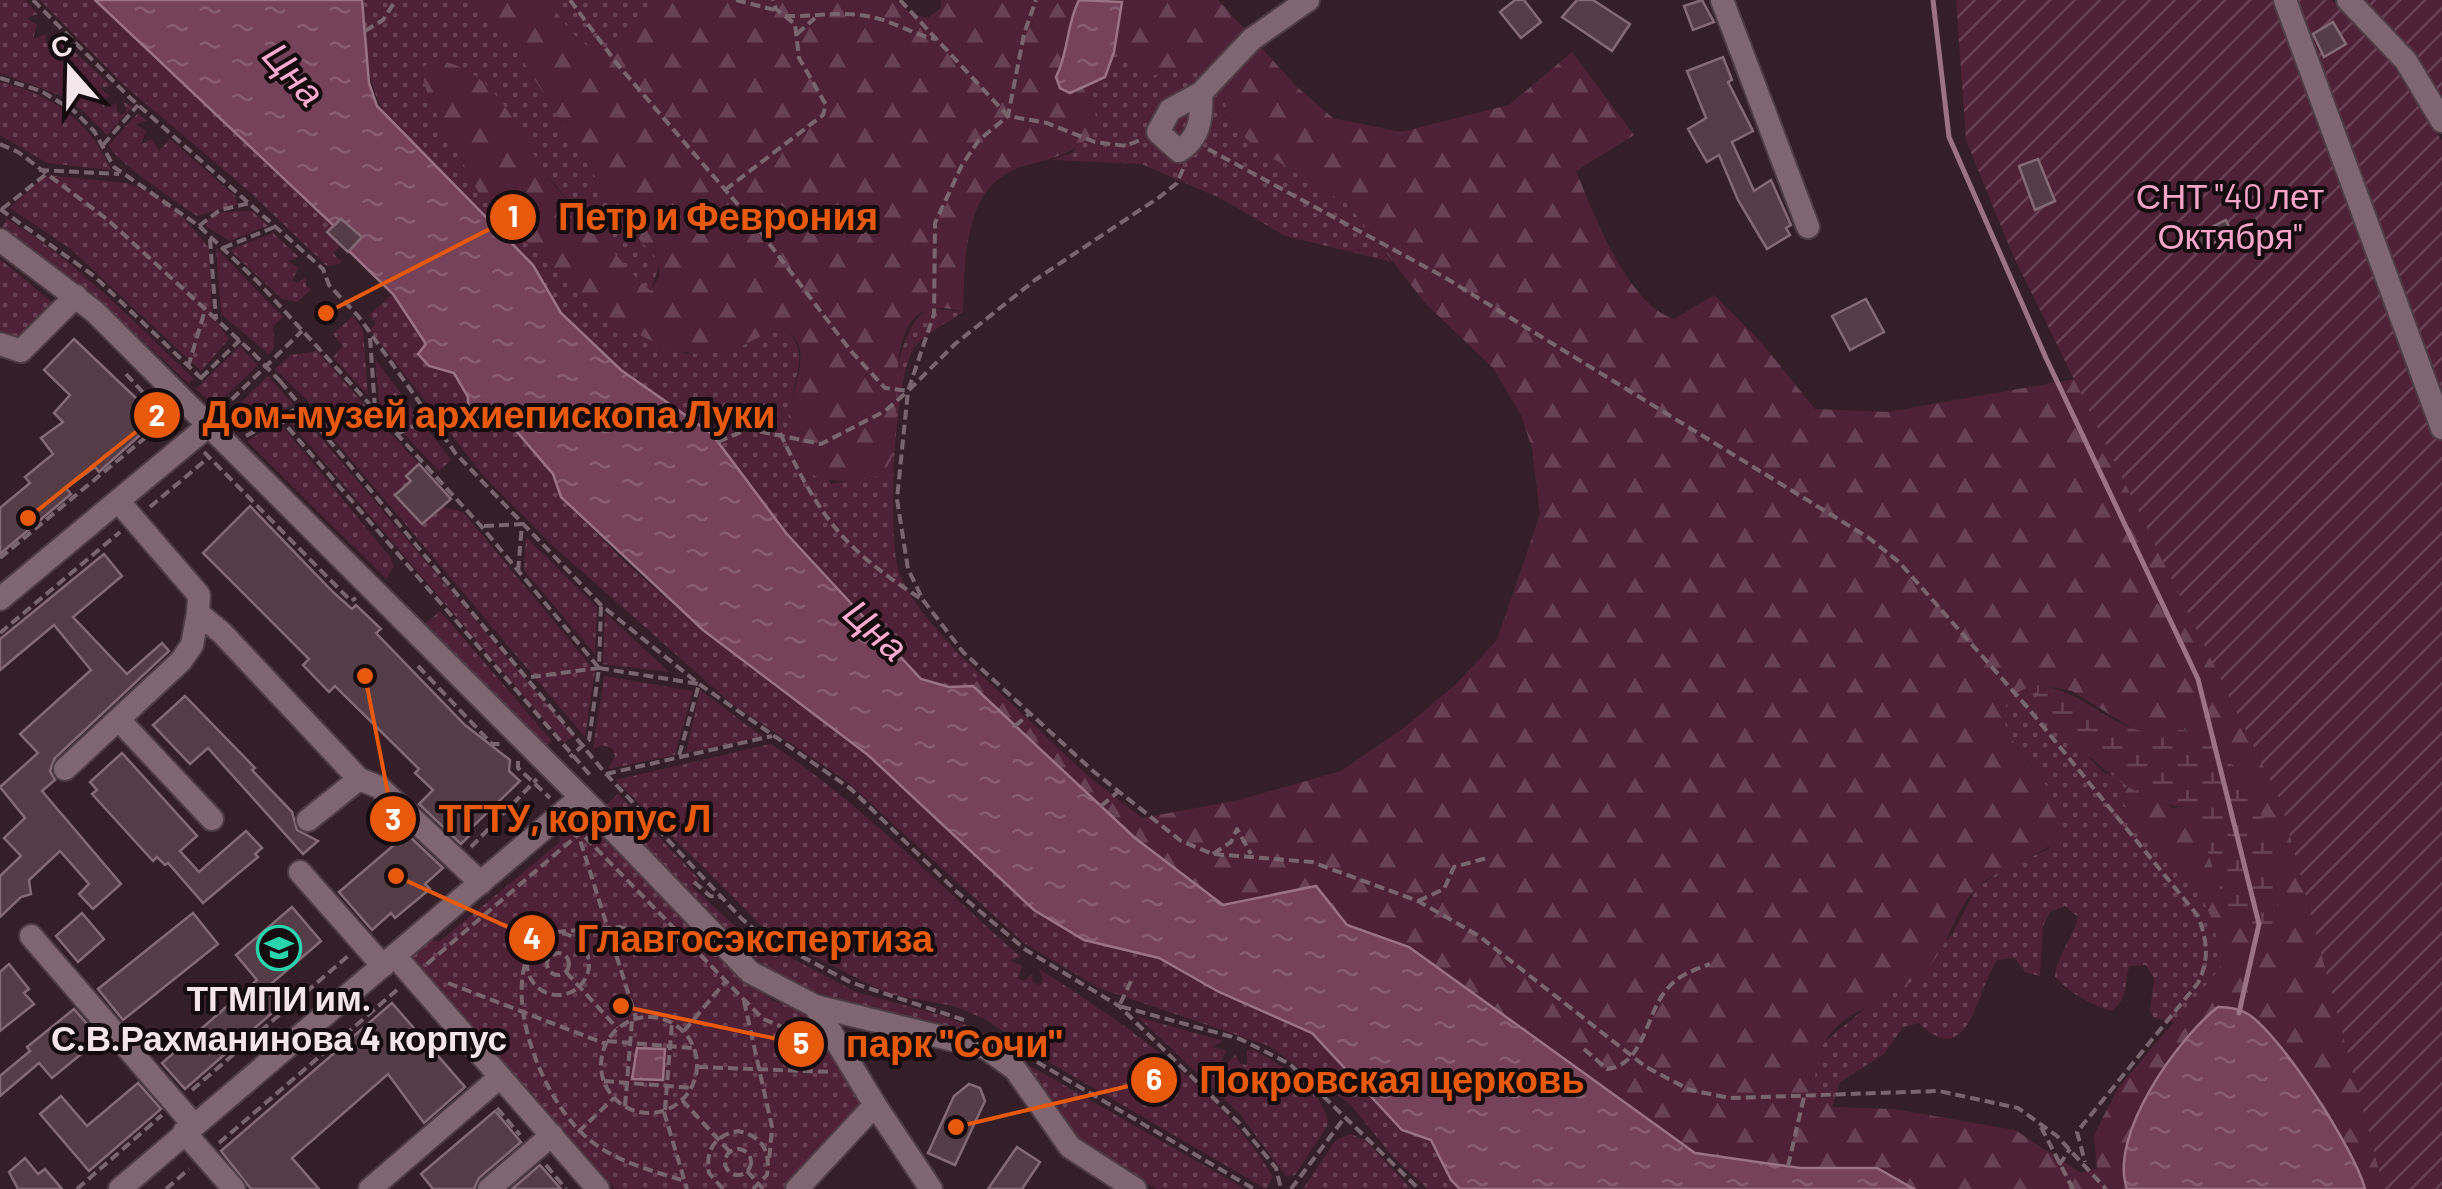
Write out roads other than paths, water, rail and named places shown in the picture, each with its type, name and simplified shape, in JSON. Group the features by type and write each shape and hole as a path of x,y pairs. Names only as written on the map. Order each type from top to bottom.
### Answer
{"street":[{"path":"1201,94 1199,127 1192,142 1179,151 1158,132 1170,110 1201,94 1252,39 1308,0"},
{"path":"1722,0 1808,227"},
{"path":"2285,0 2442,428"},
{"path":"2348,0 2406,60 2442,121"},
{"path":"0,240 76,296 182,400 200,433 231,445 593,798 740,963 768,985 815,1006 986,1048 1003,1058 1070,1147 1134,1189"},
{"path":"0,344 21,351 76,296"},
{"path":"0,599 126,511 200,433"},
{"path":"66,769 181,661 192,645 199,595 126,511"},
{"path":"198,613 222,633 359,779 378,787 445,854 460,861 482,884"},
{"path":"119,720 212,818"},
{"path":"308,820 359,779"},
{"path":"120,1189 564,814 593,798"},
{"path":"300,872 363,943 413,976 499,1078 564,1138 598,1189"},
{"path":"31,936 176,1104 204,1156 234,1189"},
{"path":"815,1006 931,1189"},
{"path":"370,1189 499,1078"},
{"path":"797,1189 875,1105"},
{"path":"489,1189 564,1138"}],"water":[{"name":"Цна","path":"95,0 362,0 369,83 377,106 533,265 561,313 621,370 712,434 786,533 921,679 949,687 973,686 1135,838 1223,905 1316,886 1347,925 1409,947 1695,1153 1800,1168 1877,1168 1914,1189 1460,1189 1451,1180 1431,1140 1402,1130 1312,1033 1219,992 1159,958 1084,940 1034,910 868,755 703,630 561,497 553,474 511,425 483,427 468,409 468,397 454,373 429,366 418,354 426,344 393,294 349,251 361,237 341,219 334,226"},
{"path":"1079,0 1122,2 1114,52 1105,77 1070,93 1060,88 1056,77"},
{"path":"2218,1007 2248,1014 2279,1045 2332,1122 2365,1189 2127,1189 2127,1143 2150,1090 2184,1041"},
{"path":"637,1048 665,1049 663,1080 632,1079"}],"waterway":[{"path":"1933,0 1949,137 2046,358 2198,679 2259,924 2239,1013"}],"place":[{"name":"Петр и Феврония","path":"326,313"},
{"name":"Дом-музей архиепископа Луки","path":"28,518"},
{"name":"ТГТУ, корпус Л","path":"365,676"},
{"name":"Главгосэкспертиза","path":"396,876"},
{"name":"ТГМПИ им. С.В.Рахманинова 4 корпус","path":"279,948"},
{"name":"парк \"Сочи\"","path":"621,1006"},
{"name":"Покровская церковь","path":"956,1127"}],"park label":[{"name":"СНТ \"40 лет Октября\"","path":"2230,215"}]}
